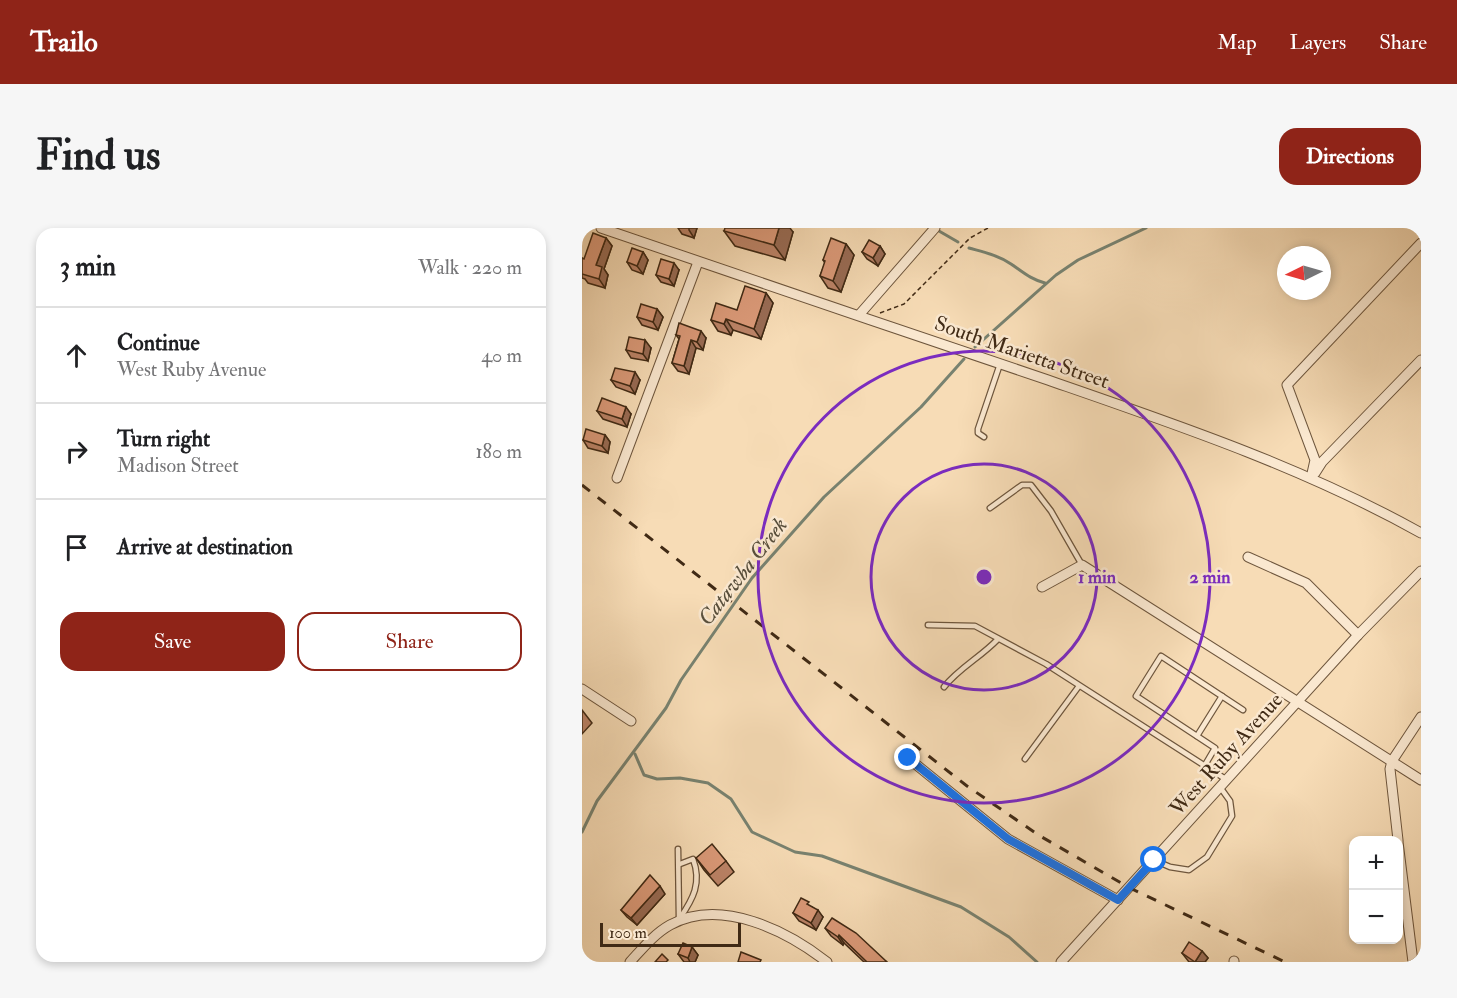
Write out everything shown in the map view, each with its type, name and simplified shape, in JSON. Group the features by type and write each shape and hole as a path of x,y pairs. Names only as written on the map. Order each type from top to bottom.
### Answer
{"street":[{"name":"South Marietta Street","path":"601,228 1182,426 1311,478 1375,507 1421,533"},
{"path":"859,315 935,228"},
{"path":"1311,478 1315,460 1287,385 1421,243"},
{"path":"617,478 698,262"},
{"path":"1311,478 1323,462 1421,360"},
{"path":"1248,557 1306,583 1358,635"},
{"path":"1042,587 1082,565 1421,780"},
{"name":"West Ruby Avenue","path":"1061,962 1358,635 1421,572"},
{"path":"582,689 631,721"},
{"path":"1397,836 1390,769 1392,761 1421,717"},
{"path":"908,758 1008,839 1118,900"},
{"path":"1403,881 1413,962"},
{"path":"630,962 660,931 679,921 703,916 752,922 795,939 827,962"}],"lane":[{"path":"984,436 978,433 978,429 1000,364"},
{"path":"990,508 1022,484 1031,485 1051,511 1082,565"},
{"path":"928,625 975,626 1079,686 1204,765 1223,784 1230,801 1232,816 1206,857 1189,870 1170,867 1154,860"},
{"path":"944,687 952,677 980,657 998,639"},
{"path":"1204,765 1215,748 1136,696 1161,656 1243,710"},
{"path":"1025,759 1079,686"},
{"path":"1197,736 1222,696"},
{"path":"678,849 679,921"},
{"path":"679,921 696,891 698,877 693,859 680,864"}],"path":[{"path":"874,321 881,312 894,309 912,298 970,238 988,228"}],"building":[{"path":"725,228 779,228 774,245 724,231"},
{"path":"593,233 606,238 596,265 602,267 599,279 582,274 582,258 584,259"},
{"path":"831,238 846,244 833,281 820,276"},
{"path":"869,240 880,246 873,258 862,252"},
{"path":"632,248 643,252 637,266 627,262"},
{"path":"661,259 674,263 669,279 656,275"},
{"path":"745,286 766,293 754,329 726,319 724,324 711,320 716,303 737,310"},
{"path":"641,304 657,309 653,322 637,317"},
{"path":"679,323 701,331 697,342 691,340 684,366 672,363 680,336 676,335"},
{"path":"629,337 645,340 643,354 626,350"},
{"path":"615,368 635,372 630,386 611,380"},
{"path":"602,398 626,407 622,419 597,411"},
{"path":"586,429 605,435 602,446 583,440"},
{"path":"712,844 726,861 710,875 696,858"},
{"path":"650,875 660,886 631,918 621,910"},
{"path":"801,898 818,910 811,923 793,913"},
{"path":"832,918 856,933 887,962 867,962 839,935 838,937 825,928"},
{"path":"1189,942 1202,951 1195,962 1182,953"},
{"path":"683,943 692,947 688,958 678,954"},
{"path":"741,952 761,960 760,962 738,962"},
{"path":"662,954 668,960 655,962"}],"waterway":[{"name":"Catawba Creek","path":"975,347 1056,275 1078,260 1146,228"},
{"path":"939,231 958,242"},
{"path":"969,248 1001,258 1045,283"},
{"name":"Catawba Creek","path":"582,832 597,801 666,708 681,680 752,578 824,497 921,407 964,359"},
{"path":"635,754 644,775 657,779 680,778 708,783 731,799 752,832 795,852 822,856 961,907 1009,937 1037,962"}],"railway":[{"path":"582,485 967,786 1040,836 1130,888 1285,962"}],"route":[{"path":"908,758 1008,839 1118,900 1154,860"}]}
